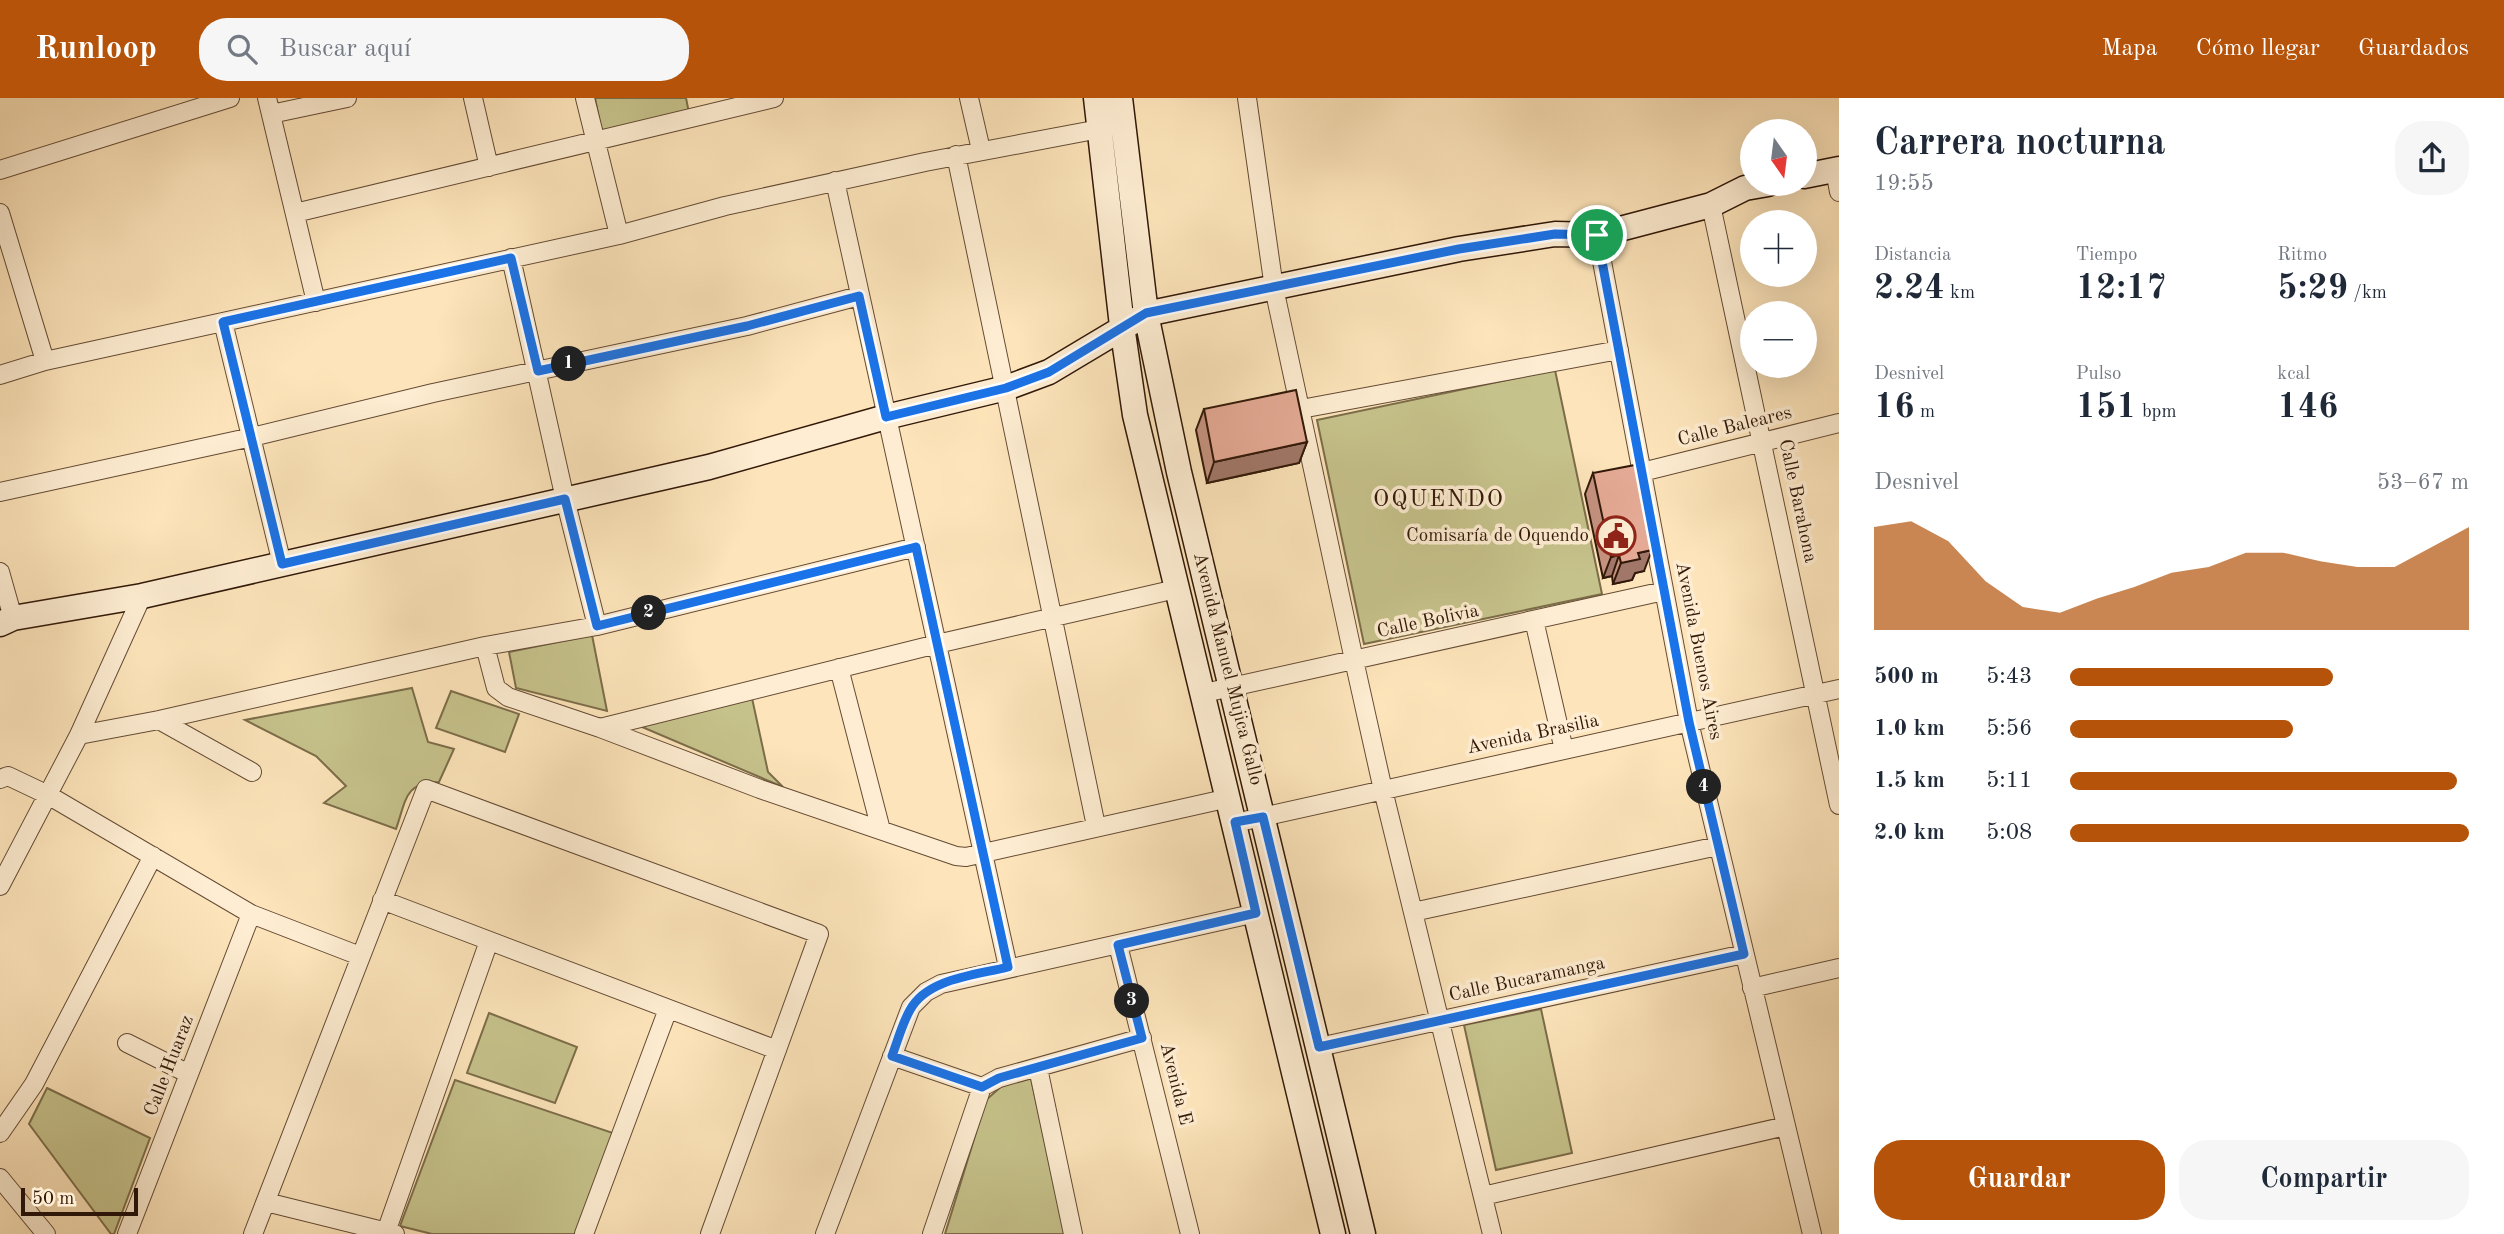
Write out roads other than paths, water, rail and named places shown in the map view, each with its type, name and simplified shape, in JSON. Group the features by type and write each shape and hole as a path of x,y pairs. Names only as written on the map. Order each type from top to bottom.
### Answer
{"street":[{"path":"0,170 230,98"},
{"path":"316,302 269,106 347,98"},
{"path":"473,98 489,167"},
{"path":"585,98 620,235"},
{"path":"295,213 774,98"},
{"path":"969,98 981,150"},
{"name":"Avenida Manuel Mujica Gallo","path":"1096,98 1112,127 1146,313 1230,687 1363,1234"},
{"name":"Avenida Manuel Mujica Gallo","path":"1120,98 1112,127 1122,326 1135,415 1200,694 1235,822 1333,1234"},
{"path":"1247,98 1274,288 1354,660 1383,790 1492,1234"},
{"path":"0,375 44,361 620,235 725,206 835,181 981,150 1112,127"},
{"path":"956,155 1096,827"},
{"path":"1817,176 1838,177"},
{"path":"835,181 1008,967"},
{"path":"0,572 7,621 142,596 709,467 886,417 1006,388 1049,372 1146,313 1459,249 1555,234 1597,235 1711,205 1740,190"},
{"name":"Calle Barahona","path":"1711,205 1839,805"},
{"path":"0,212 44,361"},
{"name":"Avenida Buenos Aires","path":"1597,235 1689,722 1812,1234"},
{"path":"511,258 565,499 597,626"},
{"path":"0,492 747,326 859,296"},
{"path":"223,322 282,564"},
{"path":"1301,409 1619,350"},
{"name":"Calle Baleares","path":"1642,472 1839,423"},
{"path":"79,735 159,720 485,646 597,626 916,547"},
{"path":"600,728 937,644 1176,589"},
{"name":"Calle Bolivia","path":"1200,694 1664,591"},
{"path":"0,886 79,735 142,596"},
{"path":"1534,620 1564,750"},
{"path":"485,646 496,688 508,697 600,728 760,789 956,856 981,854 1229,798"},
{"path":"839,668 881,830"},
{"name":"Avenida Brasilia","path":"1235,822 1839,689"},
{"path":"94,704 102,725 115,729"},
{"path":"159,720 252,772"},
{"path":"0,779 8,776 48,794 251,914 360,956"},
{"path":"253,1234 426,789 819,934 709,1234"},
{"path":"1413,912 1718,846"},
{"path":"0,1133 34,1084 153,856"},
{"path":"382,900 777,1050"},
{"path":"825,1234 911,1007 926,992 942,984 1008,967 1256,913"},
{"name":"Calle Huaraz","path":"127,1234 251,914"},
{"path":"266,1202 391,1233 489,941"},
{"name":"Avenida E","path":"1118,945 1190,1234"},
{"name":"Calle Bucaramanga","path":"1319,1047 1744,954"},
{"path":"1752,988 1839,968"},
{"path":"584,1234 668,1009"},
{"path":"932,1234 982,1087 999,1078 1142,1038"},
{"path":"127,1043 189,1074"},
{"path":"892,1056 982,1087"},
{"path":"1038,1068 1073,1234"},
{"path":"1483,1196 1786,1126"},
{"path":"0,1178 46,1234"}],"place":[{"name":"Comisaría de Oquendo","path":"1616,536"}],"district":[{"name":"OQUENDO","path":"1439,499"}]}
